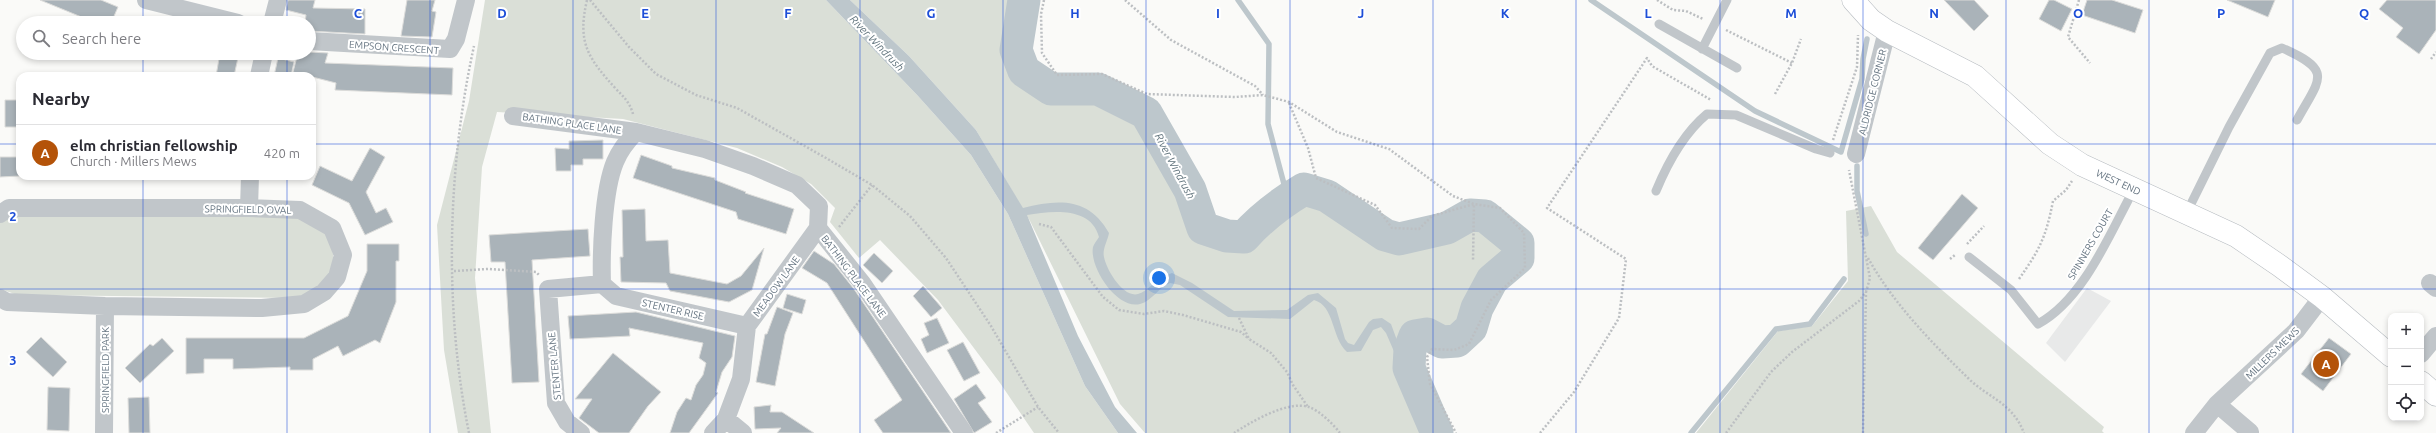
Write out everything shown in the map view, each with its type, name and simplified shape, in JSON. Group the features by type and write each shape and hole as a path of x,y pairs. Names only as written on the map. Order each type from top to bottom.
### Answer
{"main road":[{"name":"WEST END","path":"1853,0 1871,20 1887,31 1975,76 2050,144 2082,165 2187,212 2236,236 2322,297 2388,353"},
{"path":"2424,385 2436,395"}],"street":[{"path":"146,0 210,16"},
{"path":"274,16 278,0"},
{"name":"EMPSON CRESCENT","path":"316,41 450,49 456,39 466,0"},
{"name":"ALDRIDGE CORNER","path":"1851,159 1887,31"},
{"path":"260,72 262,60"},
{"name":"BATHING PLACE LANE","path":"513,116 636,132 705,149 753,166 797,185 819,206 823,234 862,283 964,433"},
{"path":"548,289 602,284 601,255 606,203 614,163 624,145 636,132"},
{"path":"249,208 250,180"},
{"name":"SPRINGFIELD OVAL","path":"0,214 9,208 249,208 300,210 332,228 343,255 337,277 324,292 304,304 262,308 105,306 7,302 0,298"},
{"name":"MEADOW LANE","path":"726,418 740,379 747,326 823,234"},
{"name":"STENTER RISE","path":"602,284 616,296 747,326"},
{"name":"STENTER LANE","path":"548,289 556,403 568,422 582,433"},
{"name":"MILLERS MEWS","path":"2194,433 2217,404 2296,331 2322,297"},
{"name":"SPRINGFIELD PARK","path":"104,433 105,306"},
{"path":"2424,350 2436,336"},
{"path":"2217,404 2250,432"},
{"path":"713,433 726,418 743,433"}],"lane":[{"path":"1702,49 1727,0"},
{"path":"1659,24 1737,68"},
{"path":"2187,212 2229,127 2270,53 2282,48 2307,59 2318,71 2318,81 2297,120"},
{"path":"1656,191 1668,163 1695,124 1707,114 1736,115 1816,149 1830,153"},
{"name":"SPINNERS COURT","path":"1969,257 2010,290 2038,324 2054,316 2084,280 2134,189"}],"path":[{"path":"587,0 582,21 585,48 604,76 631,105 636,132"},
{"path":"590,0 629,47 656,74 696,95 737,108 872,186 910,216 946,258 991,326 1038,407 1059,433"},
{"path":"1044,0 1041,14 1042,53 1057,75 1102,74 1147,94 1235,97 1263,95 1289,102 1337,132 1388,149 1453,196 1474,204 1500,208 1524,233 1525,268 1491,300 1469,344 1454,350 1432,349 1427,357 1430,384 1456,433"},
{"path":"1125,0 1171,40 1255,86 1263,95"},
{"path":"1834,140 1857,67 1859,29 1853,0"},
{"path":"2079,0 2068,37 2090,63"},
{"path":"469,433 454,322 452,194 476,38"},
{"path":"1776,94 1792,63 1801,39"},
{"path":"2431,59 2436,52"},
{"path":"1540,433 1574,392 1619,318 1626,259 1547,208 1647,58 1652,66 1736,115"},
{"path":"1289,102 1308,148 1316,178 1375,205 1392,228 1419,229 1432,216 1474,204"},
{"path":"1851,159 1862,236 1870,278 1866,292 1863,433"},
{"path":"2010,290 2039,251 2048,225 2053,200 2066,190 2082,165"},
{"path":"823,234 872,186"},
{"path":"1473,261 1474,204"},
{"path":"1039,224 1051,227 1103,297 1119,310 1144,314 1164,311 1241,332 1271,353 1287,372 1293,385 1309,407 1333,425 1340,433"},
{"path":"1969,257 1962,250 1984,226"},
{"path":"1866,256 1880,280 1931,340 1969,380 1992,395 2014,414 2024,433"},
{"path":"454,271 488,269 536,272 548,289"},
{"path":"1726,433 1771,372 1792,352 1844,314 1866,292"},
{"path":"1239,318 1249,338"},
{"path":"996,433 1038,407"},
{"path":"1234,433 1264,415 1294,407 1309,407"}],"shaded area":[{"path":"485,0 826,0 918,96 971,155 1008,214 1085,386 1118,433 1034,433 1000,383 938,300 880,240 859,258 830,222 835,208 811,184 782,167 737,148 623,119 497,112 482,167 475,278 491,433 458,433 444,350 437,225 469,101"},
{"path":"850,0 1015,0 1009,53 1017,76 1046,97 1095,99 1140,118 1196,235 1250,247 1307,199 1324,205 1377,242 1395,250 1454,239 1481,224 1508,246 1508,254 1483,279 1463,324 1452,334 1425,327 1411,329 1405,343 1400,375 1420,433 1145,433 1120,404 1030,221 976,130 909,56"},
{"path":"1871,206 1897,252 2104,427 2102,431 2104,433 1696,433 1778,331 1812,326 1848,281 1846,211"},
{"path":"9,216 299,217 318,226 325,233 333,251 333,261 327,279 321,286 311,293 292,298 18,295 0,289 0,220"},
{"path":"2087,288 2111,301 2065,362 2046,343"}],"water":[{"path":"826,0 850,0 909,56 976,130 1023,208 1060,202 1072,204 1082,207 1101,221 1109,233 1104,251 1105,262 1116,282 1127,292 1138,294 1172,273 1192,283 1234,311 1287,310 1308,295 1318,293 1336,308 1345,339 1348,343 1354,345 1369,322 1373,319 1382,318 1391,324 1402,354 1406,354 1408,342 1414,343 1413,370 1441,433 1433,433 1406,369 1396,356 1386,333 1381,327 1373,330 1361,351 1347,352 1338,338 1326,309 1321,303 1314,300 1290,319 1228,317 1180,285 1170,283 1144,302 1140,304 1131,304 1114,294 1100,275 1095,265 1093,255 1093,247 1099,237 1095,227 1088,220 1079,215 1058,212 1027,215 1078,336 1115,407 1137,433 1118,433 1085,386 1008,214 971,155 918,96"}],"building":[{"path":"40,0 101,0 118,7 114,16 79,16"},
{"path":"288,0 315,0 313,8 365,9 365,34 316,31 316,16 306,16 286,10"},
{"path":"407,0 435,0 432,11 436,12 432,37 401,36"},
{"path":"1944,0 1974,0 1989,16 1974,31"},
{"path":"2049,0 2054,0 2072,9 2061,31 2039,19"},
{"path":"2087,0 2112,0 2143,10 2135,33 2082,15"},
{"path":"2227,0 2275,0 2268,17"},
{"path":"2387,0 2436,0 2436,30 2419,54 2396,37 2403,28 2379,9"},
{"path":"316,52 328,53 325,63 453,68 452,95 335,90 336,83 316,78 316,72 293,72 296,60 316,60"},
{"path":"219,60 237,60 235,72 217,72"},
{"path":"278,60 294,62 292,72 275,72"},
{"path":"5,100 16,100 16,127 5,127"},
{"path":"603,140 603,159 583,159 583,165 571,165 571,171 556,171 555,148 569,149 569,141"},
{"path":"370,148 385,157 366,192 376,213 386,208 393,222 365,235 349,203 312,185 314,180 316,180 316,176 320,166 352,181"},
{"path":"641,155 672,166 672,168 715,178 715,180 746,192 745,193 794,209 786,234 738,219 736,212 633,178"},
{"path":"0,157 16,157 16,176 0,177"},
{"path":"1962,194 1978,208 1933,260 1918,248"},
{"path":"645,209 646,241 668,240 670,273 727,284 741,276 764,248 752,290 729,302 670,291 666,283 621,282 620,257 623,257 622,210"},
{"path":"588,229 590,256 532,260 539,382 512,383 505,262 491,262 489,235"},
{"path":"367,244 399,244 399,261 396,261 396,302 380,343 375,340 343,356 338,346 313,359 313,370 290,370 290,367 233,369 233,359 204,359 204,373 186,374 186,338 304,338 348,316 367,271"},
{"path":"814,251 834,264 854,289 951,433 883,433 874,420 902,400 827,283 802,268"},
{"path":"874,253 893,271 882,283 863,265"},
{"path":"923,286 942,308 931,317 913,296"},
{"path":"787,294 806,300 802,314 783,308"},
{"path":"777,307 793,313 785,334 775,386 756,382 765,334 767,334"},
{"path":"636,312 735,336 732,357 722,372 716,392 718,393 689,433 670,433 677,412 686,398 691,400 696,385 703,375 706,363 699,358 703,343 629,328 630,336 570,339 568,316"},
{"path":"937,318 949,343 927,353 921,339 929,335 924,323"},
{"path":"41,337 67,362 53,377 26,352"},
{"path":"162,338 174,351 140,383 125,368 150,344 153,346"},
{"path":"2329,338 2351,354 2323,391 2301,374"},
{"path":"963,342 980,373 964,381 947,350"},
{"path":"613,353 661,392 648,406 629,433 599,433 579,418 592,399 575,399"},
{"path":"976,384 986,398 978,403 992,422 974,433 954,399"},
{"path":"48,387 70,388 69,431 47,430"},
{"path":"149,397 150,433 129,433 128,398"},
{"path":"771,405 770,412 782,412 814,433 777,433 781,428 755,429 754,407"}],"waterway":[{"name":"River Windrush","path":"1024,0 1016,50 1024,71 1051,89 1098,89 1146,113 1190,190 1203,228 1227,236 1244,237 1257,223 1288,199 1304,189 1327,196 1385,235 1399,239 1447,228 1470,215 1485,216 1518,243 1518,258 1492,280 1477,308 1471,328 1457,341 1442,342 1427,334 1415,336 1410,349 1409,368 1437,433"},
{"path":"1238,0 1269,44 1268,124 1288,199"},
{"path":"1591,0 1755,111 1841,152 1862,79 1863,59 1867,39"},
{"path":"1857,166 1857,191 1866,234"},
{"path":"1691,433 1776,329 1810,324 1844,279"}],"place":[{"name":"elm christian fellowship","path":"2326,364"}]}
